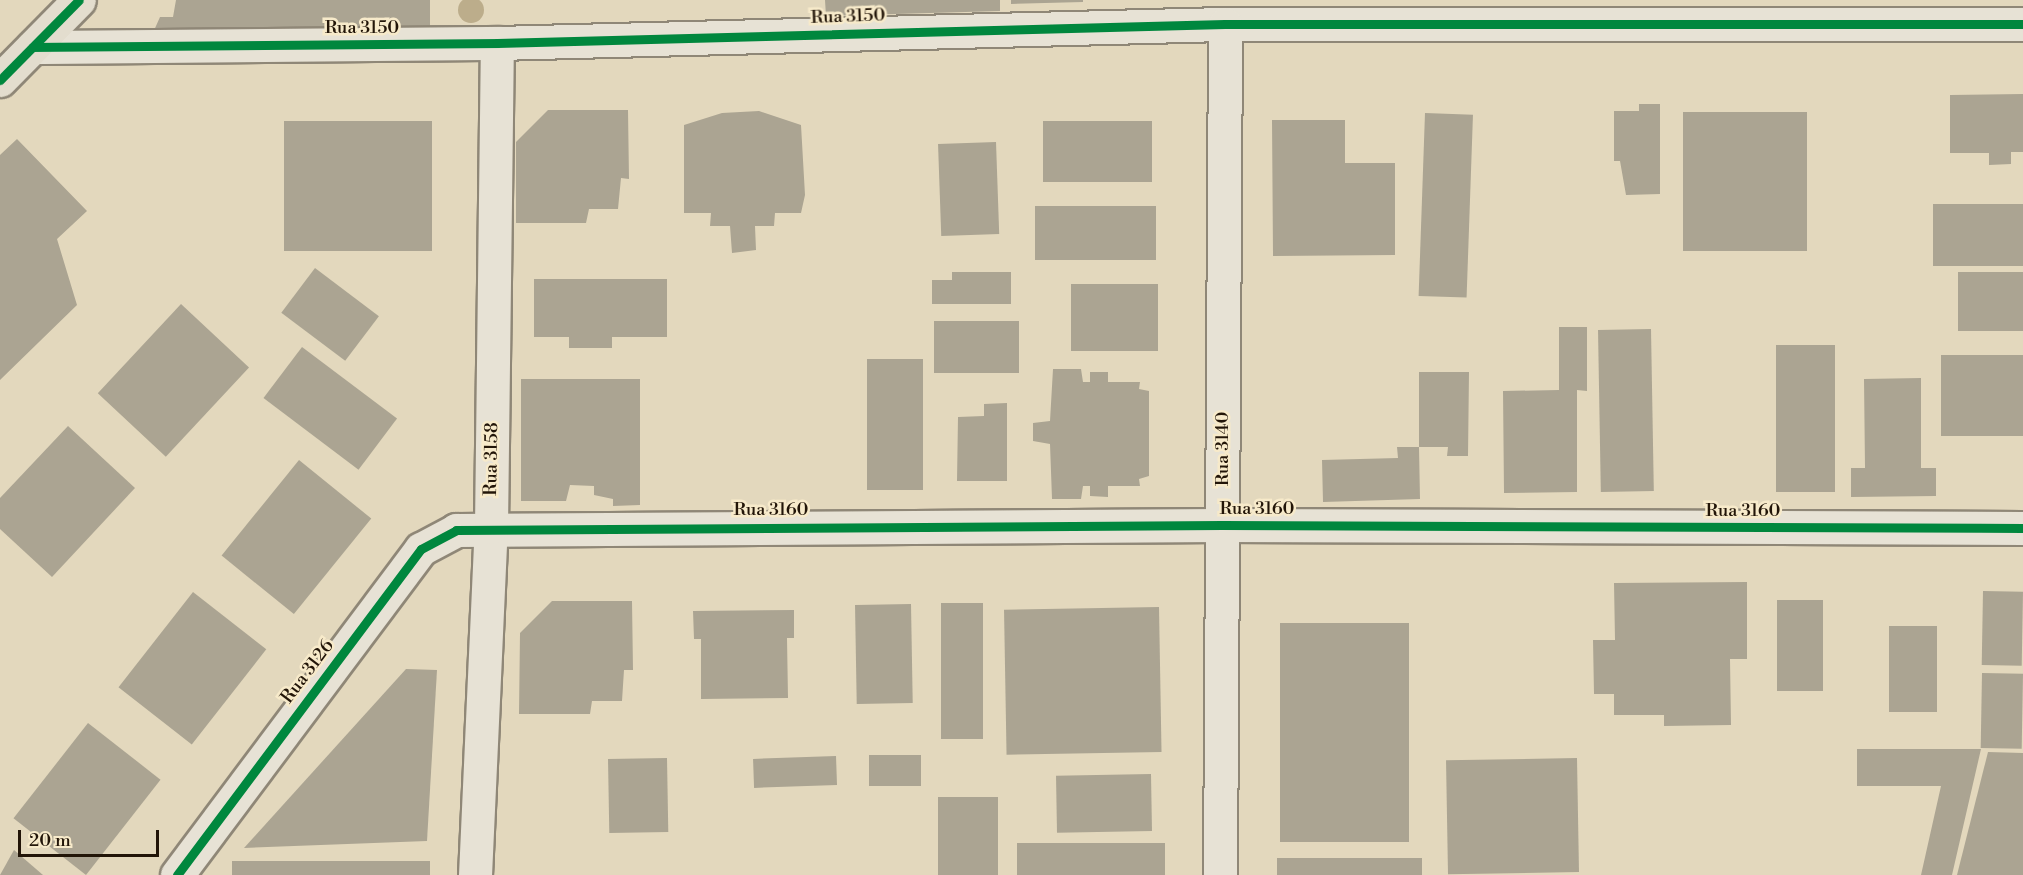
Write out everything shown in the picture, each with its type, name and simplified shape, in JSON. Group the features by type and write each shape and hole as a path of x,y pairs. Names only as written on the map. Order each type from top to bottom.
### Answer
{"main road":[{"path":"0,80 79,0"}],"street":[{"name":"Rua 3150","path":"33,47 496,43 1225,24 2023,24"},
{"name":"Rua 3140","path":"1220,875 1225,24"},
{"name":"Rua 3158","path":"475,875 491,527 496,43"},
{"name":"Rua 3160","path":"491,527 1222,525 2023,528"},
{"name":"Rua 3126","path":"177,875 421,549 456,530 491,527"}],"shaded area":[{"path":"471,-3 480,1 484,10 480,19 471,23 462,19 458,10 462,1"}],"building":[{"path":"176,0 430,0 430,30 152,35 160,17 173,17"},
{"path":"825,0 1000,0 1000,11 826,16"},
{"path":"1011,0 1083,0 1083,2 1011,4"},
{"path":"2023,94 2023,152 2011,152 2011,164 1989,165 1989,153 1950,153 1950,95"},
{"path":"1639,104 1660,104 1660,194 1626,195 1620,161 1614,161 1614,111 1639,111"},
{"path":"548,110 628,110 629,179 621,178 618,209 589,209 586,223 516,223 516,142"},
{"path":"759,111 801,125 805,195 801,213 775,213 774,226 755,226 756,250 732,253 730,226 710,226 711,213 684,213 684,125 722,113"},
{"path":"1683,112 1807,112 1807,251 1683,251"},
{"path":"1425,113 1473,115 1467,298 1419,296"},
{"path":"1272,120 1345,120 1345,163 1395,163 1395,255 1273,256"},
{"path":"284,121 432,121 432,251 284,251"},
{"path":"1043,121 1152,121 1152,182 1043,182"},
{"path":"17,139 87,211 57,239 77,305 0,380 0,155"},
{"path":"996,142 999,234 941,236 938,144"},
{"path":"1933,204 2023,204 2023,266 1933,266"},
{"path":"1035,206 1156,206 1156,260 1035,260"},
{"path":"315,268 379,316 345,361 281,313"},
{"path":"952,272 1011,272 1011,304 932,304 932,280 952,280"},
{"path":"1958,272 2023,272 2023,331 1958,331"},
{"path":"534,279 667,279 667,337 612,337 612,348 569,348 569,337 534,337"},
{"path":"1071,284 1158,284 1158,351 1071,351"},
{"path":"181,304 249,367 166,457 98,393"},
{"path":"934,321 1019,321 1019,373 934,373"},
{"path":"1559,327 1587,327 1587,391 1577,390 1577,492 1504,493 1503,391 1559,390"},
{"path":"1651,329 1654,491 1601,492 1598,330"},
{"path":"1776,345 1835,345 1835,492 1776,492"},
{"path":"302,347 397,419 359,470 263,398"},
{"path":"1941,355 2023,355 2023,436 1941,436"},
{"path":"867,359 923,359 923,490 867,490"},
{"path":"1053,369 1081,369 1083,382 1090,382 1090,372 1108,372 1108,382 1140,382 1139,389 1149,391 1149,476 1139,479 1140,486 1108,486 1108,497 1090,496 1090,486 1083,486 1081,499 1052,499 1050,444 1033,441 1033,423 1050,421"},
{"path":"1419,372 1469,372 1468,456 1447,456 1448,447 1419,447"},
{"path":"1921,378 1921,468 1936,468 1936,496 1851,497 1851,468 1865,468 1864,379"},
{"path":"521,379 640,379 640,505 613,506 613,499 594,495 594,486 570,485 566,501 521,501"},
{"path":"1007,403 1007,481 957,481 958,417 984,416 984,404"},
{"path":"68,426 135,488 52,577 0,529 0,498"},
{"path":"1397,447 1419,447 1420,499 1323,502 1322,460 1398,458"},
{"path":"299,460 371,519 294,614 222,556"},
{"path":"1747,582 1747,659 1730,659 1731,725 1664,726 1664,715 1614,715 1614,694 1594,694 1593,640 1615,640 1614,583"},
{"path":"1983,591 2023,592 2022,666 1982,665"},
{"path":"193,592 266,649 192,745 119,687"},
{"path":"1777,600 1823,600 1823,691 1777,691"},
{"path":"552,601 632,601 633,670 624,670 622,701 592,701 590,714 519,714 520,633"},
{"path":"941,603 983,603 983,739 941,739"},
{"path":"911,604 913,703 857,704 855,605"},
{"path":"1159,607 1162,752 1007,755 1004,610"},
{"path":"794,610 794,638 787,638 788,698 701,699 701,639 694,639 693,611"},
{"path":"1280,623 1409,623 1409,842 1280,842"},
{"path":"1889,626 1937,626 1937,712 1889,712"},
{"path":"406,669 437,670 427,841 244,848"},
{"path":"1982,673 2023,674 2022,749 1981,748"},
{"path":"88,723 160,780 86,875 14,818"},
{"path":"1857,749 1981,749 1952,875 1921,875 1941,786 1857,786"},
{"path":"1988,752 2023,753 2023,875 1957,875"},
{"path":"869,755 921,755 921,786 869,786"},
{"path":"836,756 837,785 754,788 753,759"},
{"path":"667,758 668,832 609,833 608,759"},
{"path":"1577,758 1579,872 1448,874 1446,760"},
{"path":"1151,774 1152,831 1057,833 1056,776"},
{"path":"938,797 998,797 998,875 938,875"},
{"path":"1017,843 1165,843 1165,875 1017,875"},
{"path":"14,850 43,875 0,875"},
{"path":"1277,858 1422,858 1422,875 1277,875"},
{"path":"232,861 430,861 430,875 232,875"}],"cycle path":[{"path":"0,80 79,0"},
{"path":"33,47 497,43 1225,24 2023,24"},
{"path":"177,875 421,549 456,530 1222,525 2023,528"}]}
